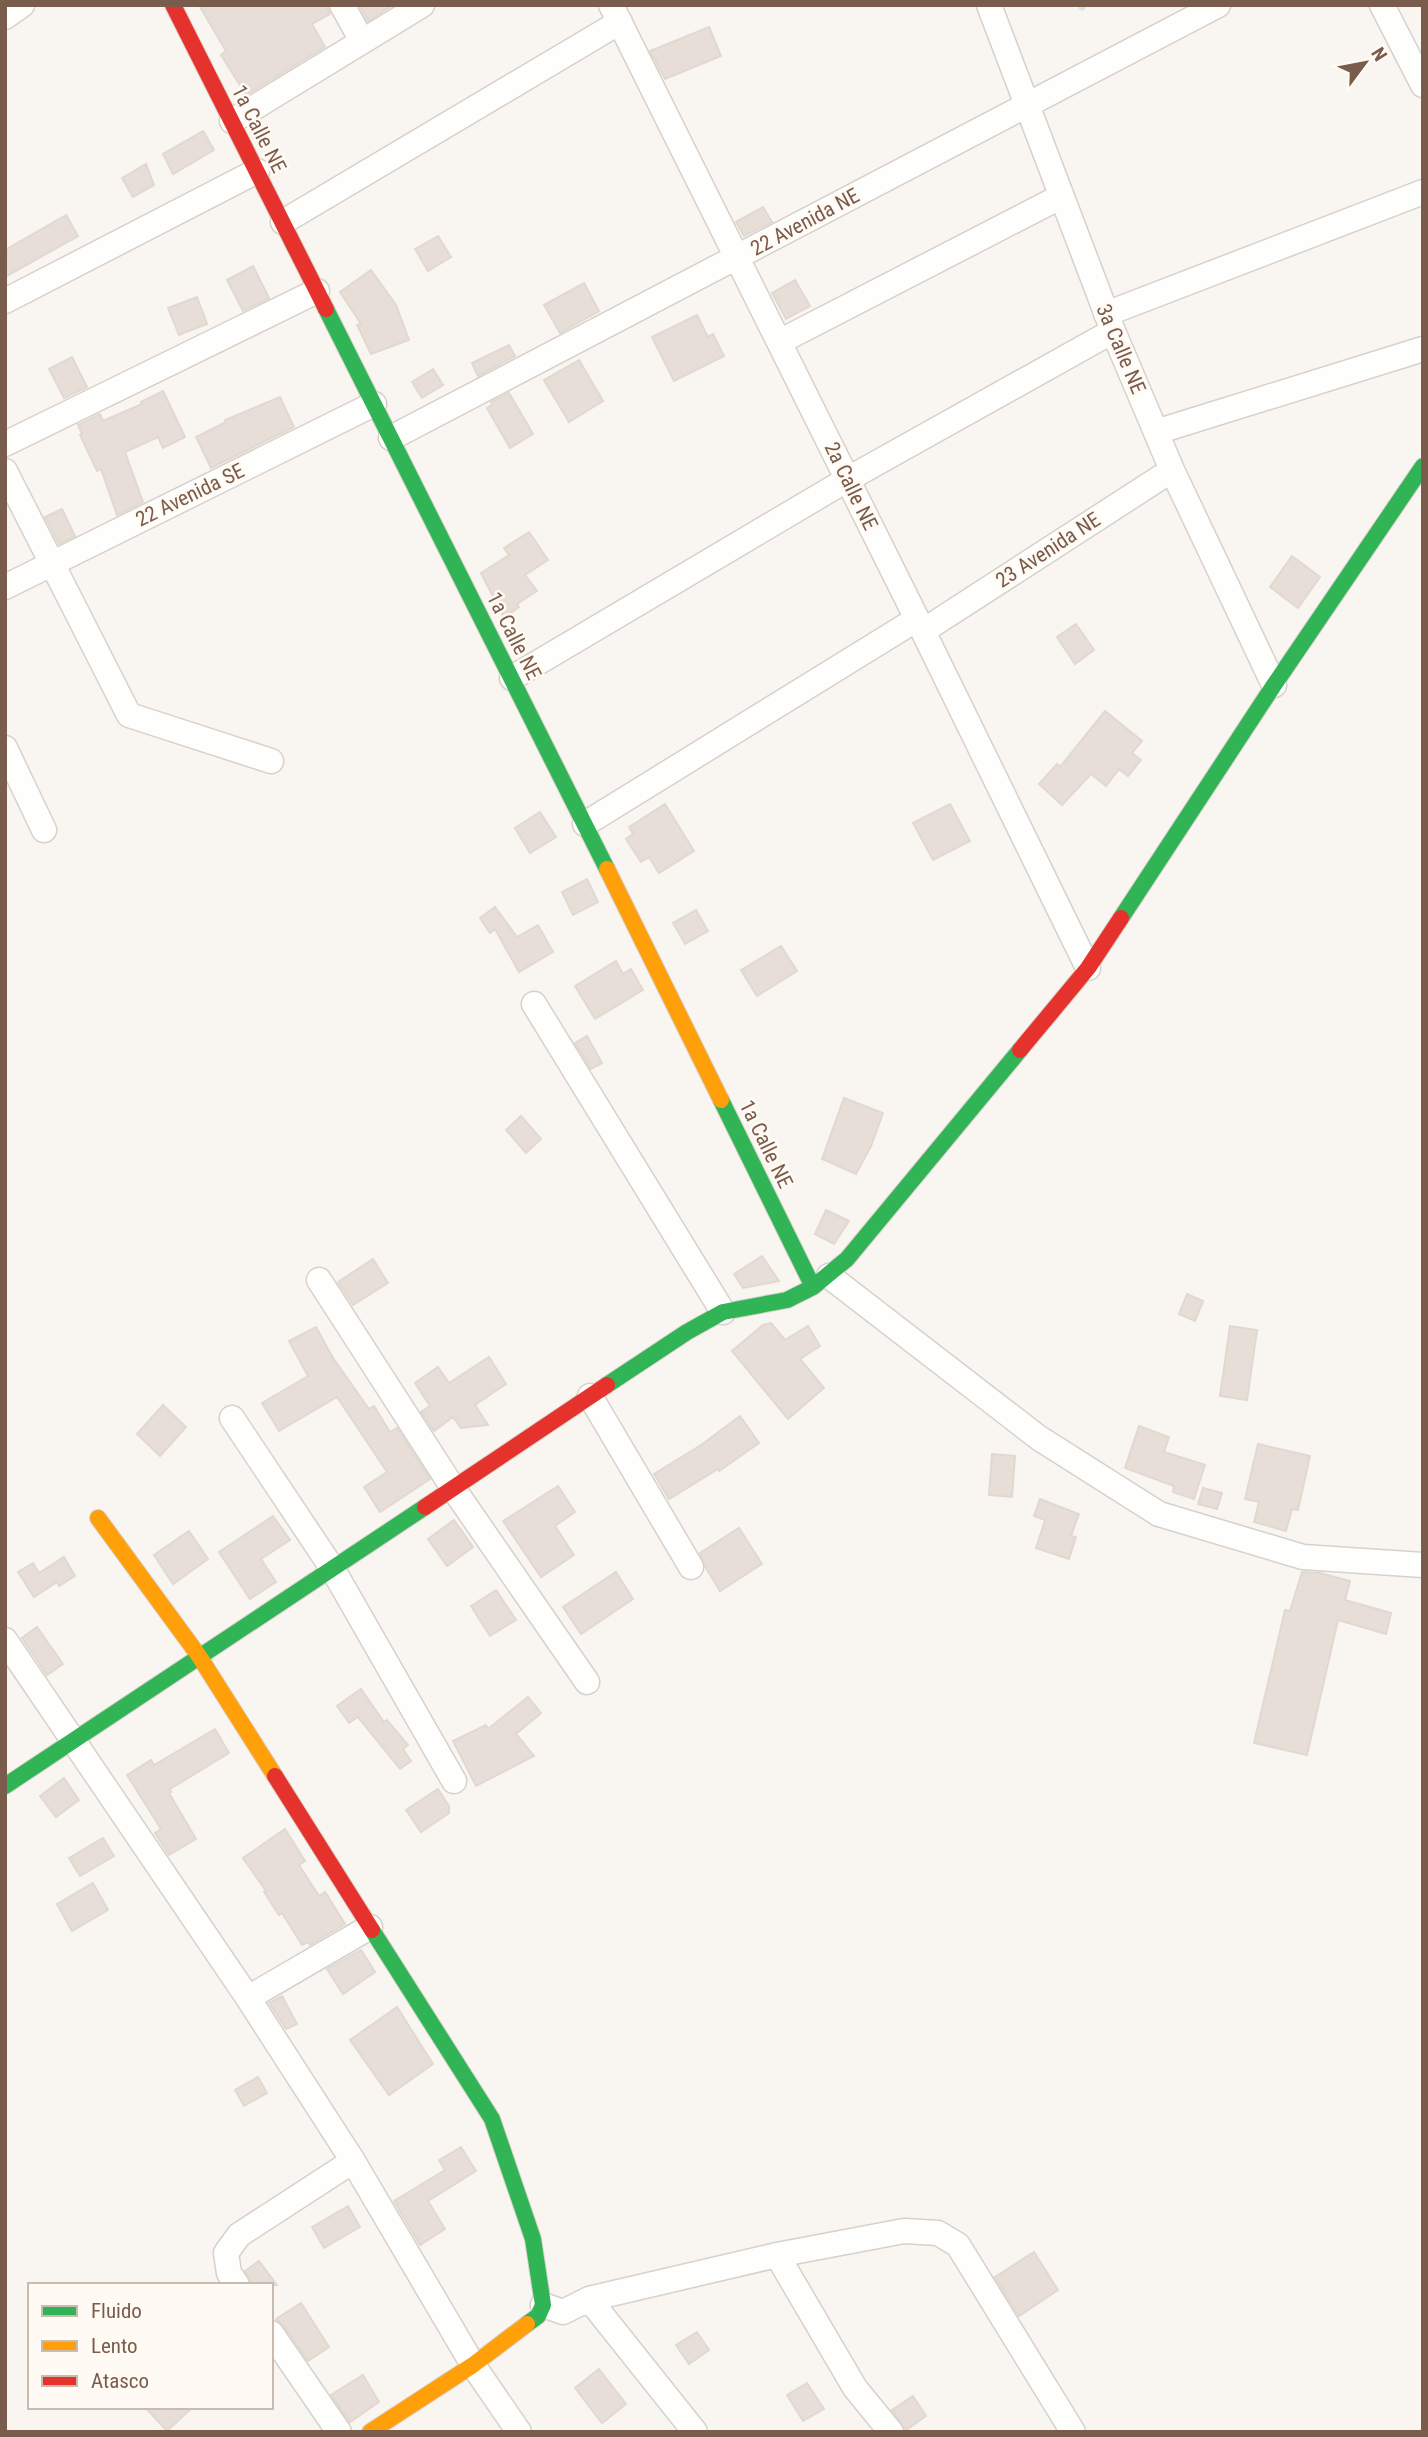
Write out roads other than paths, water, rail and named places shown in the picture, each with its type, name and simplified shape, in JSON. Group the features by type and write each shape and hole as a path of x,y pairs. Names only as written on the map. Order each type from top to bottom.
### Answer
{"street":[{"path":"5,17 22,5"},
{"name":"1a Calle NE","path":"173,5 585,824 821,1282"},
{"path":"342,5 362,41"},
{"path":"232,121 422,5"},
{"name":"22 Avenida NE","path":"391,438 1218,5"},
{"path":"1382,5 1423,85"},
{"name":"3a Calle NE","path":"990,6 1060,197 1156,432 1274,685"},
{"path":"283,222 616,14"},
{"name":"2a Calle NE","path":"616,14 1088,968"},
{"path":"5,302 257,171"},
{"path":"512,678 1110,322 1423,192"},
{"path":"779,342 1060,197"},
{"path":"5,444 317,291"},
{"path":"1156,432 1423,349"},
{"name":"22 Avenida SE","path":"5,587 374,404"},
{"path":"5,1786 687,1332 723,1312 787,1300 821,1282 878,1225 1088,968 1274,685 1423,466"},
{"name":"23 Avenida NE","path":"585,824 920,625 1172,470"},
{"path":"5,471 129,715 271,761"},
{"path":"5,748 44,830"},
{"path":"534,1004 723,1312"},
{"path":"319,1280 453,1488 587,1682"},
{"path":"821,1282 1039,1438 1159,1514 1303,1557 1423,1565"},
{"path":"590,1396 691,1567"},
{"path":"232,1418 332,1568 454,1782"},
{"path":"99,1518 199,1657 492,2119 533,2239 543,2305 538,2316 526,2328 473,2365 370,2432"},
{"path":"5,1640 248,1998 353,2161 473,2365 519,2432"},
{"path":"248,1998 370,1927"},
{"path":"236,2283 229,2273 226,2253 239,2235 353,2161"},
{"path":"543,2305 564,2312 589,2299 777,2255 904,2231 938,2233 958,2245 1073,2432"},
{"path":"777,2255 855,2388 891,2432"},
{"path":"589,2299 695,2432"},
{"path":"273,2336 339,2432"}]}
